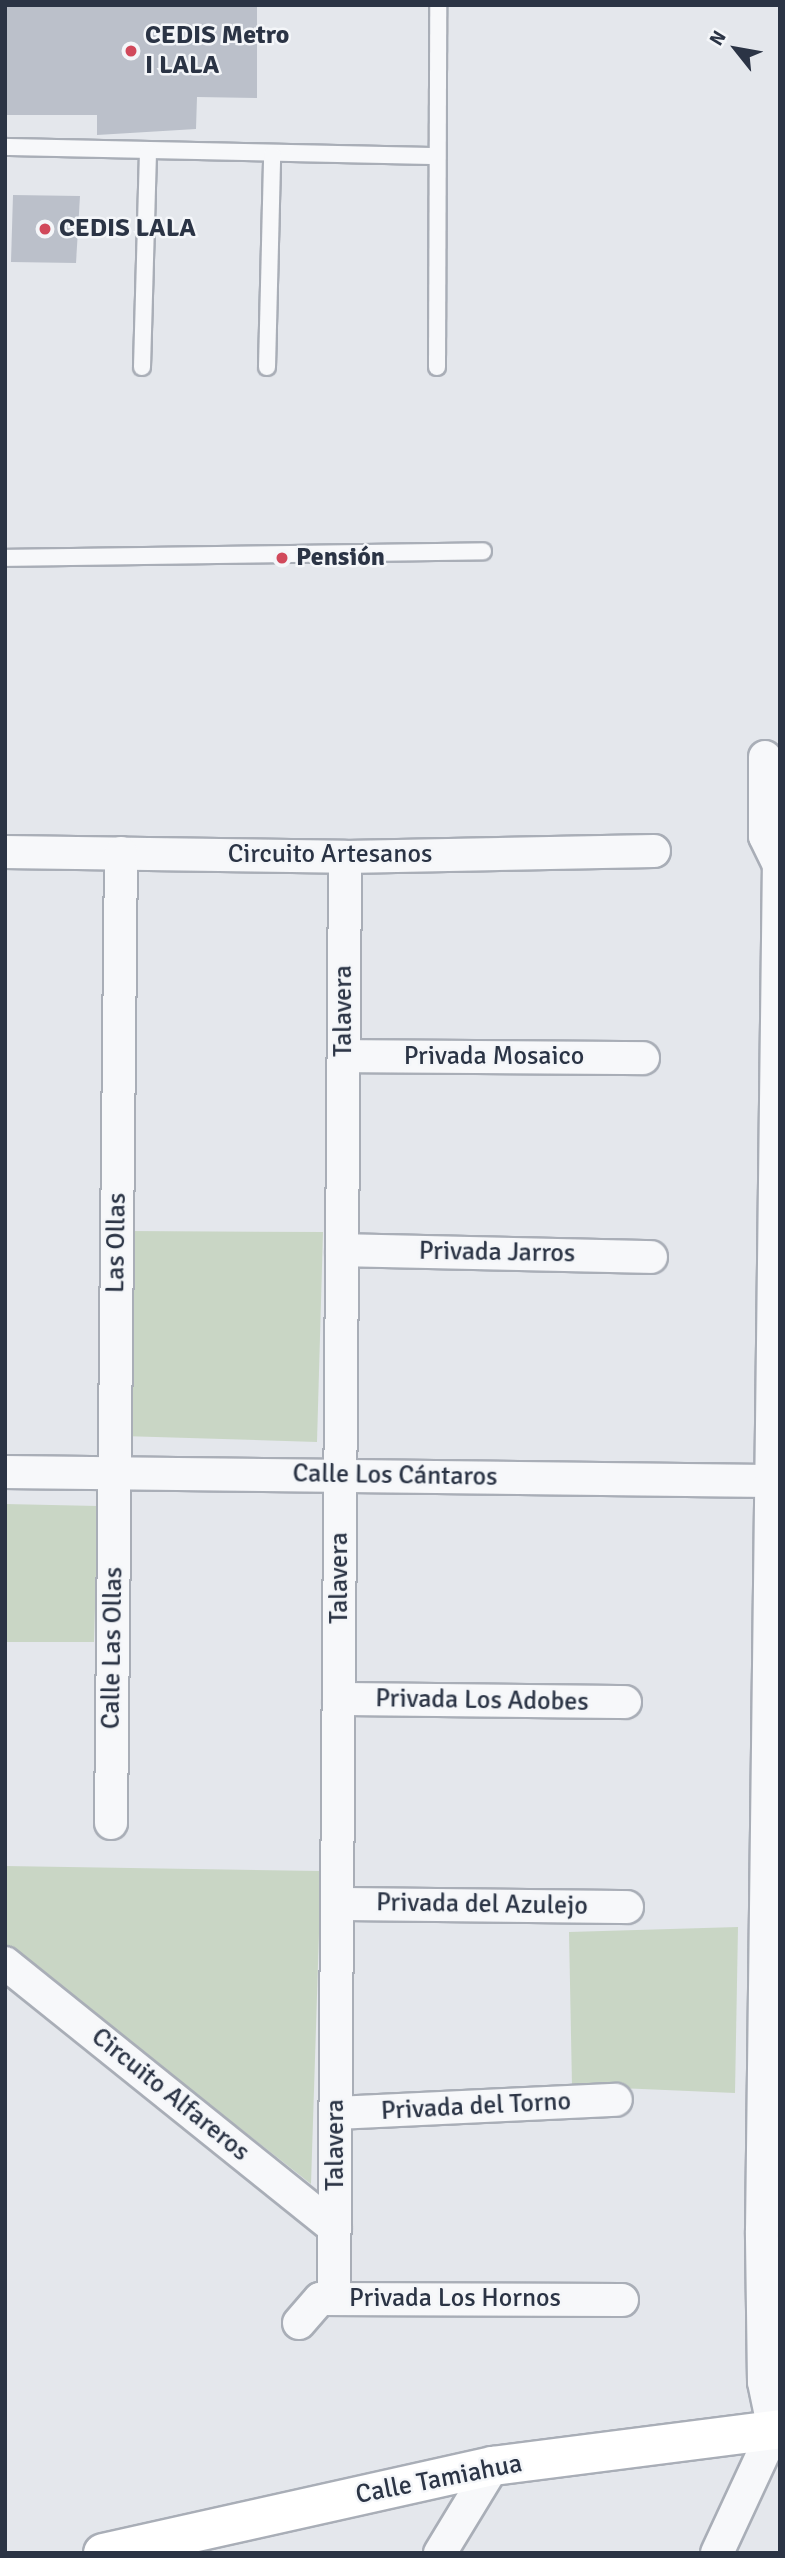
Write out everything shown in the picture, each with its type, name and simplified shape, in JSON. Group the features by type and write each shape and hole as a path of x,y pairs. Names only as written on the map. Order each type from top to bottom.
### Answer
{"street":[{"path":"717,2553 777,2430 764,2382 771,2231 779,865 765,836 765,757"},
{"name":"Circuito Artesanos","path":"5,852 345,857 654,851"},
{"name":"Las Ollas","path":"114,1473 121,853"},
{"name":"Talavera","path":"334,2299 345,857"},
{"name":"Privada Mosaico","path":"344,1056 643,1058"},
{"name":"Privada Jarros","path":"342,1250 651,1257"},
{"name":"Calle Los Cántaros","path":"5,1472 341,1476 775,1476"},
{"name":"Calle Las Ollas","path":"111,1823 114,1473"},
{"name":"Privada Los Adobes","path":"339,1699 625,1702"},
{"name":"Privada del Azulejo","path":"338,1904 627,1907"},
{"name":"Circuito Alfareros","path":"5,1963 335,2228"},
{"name":"Privada del Torno","path":"336,2113 616,2100"},
{"name":"Privada Los Hornos","path":"299,2323 320,2299 622,2300"},
{"name":"Calle Tamiahua","path":"103,2553 493,2466 777,2430"},
{"path":"440,2553 493,2466"}],"lane":[{"path":"437,367 435,156 438,5"},
{"path":"5,147 272,155 435,156"},
{"path":"142,367 148,151"},
{"path":"267,367 272,155"},
{"path":"5,558 483,551"}],"green space":[{"path":"127,1231 323,1232 317,1442 122,1436"},
{"path":"5,1504 98,1506 94,1642 5,1642"},
{"path":"5,1866 321,1871 311,2184 5,1944"},
{"path":"738,1927 735,2093 572,2086 569,1932"}],"building":[{"name":"CEDIS Metro I LALA","path":"5,5 257,5 257,98 197,97 196,129 97,135 97,115 5,115"},
{"name":"CEDIS LALA","path":"13,195 80,196 76,263 11,262"}],"place":[{"name":"CEDIS Metro I LALA","path":"131,51"},
{"name":"CEDIS LALA","path":"45,229"},
{"name":"Pensión","path":"282,558"}]}
